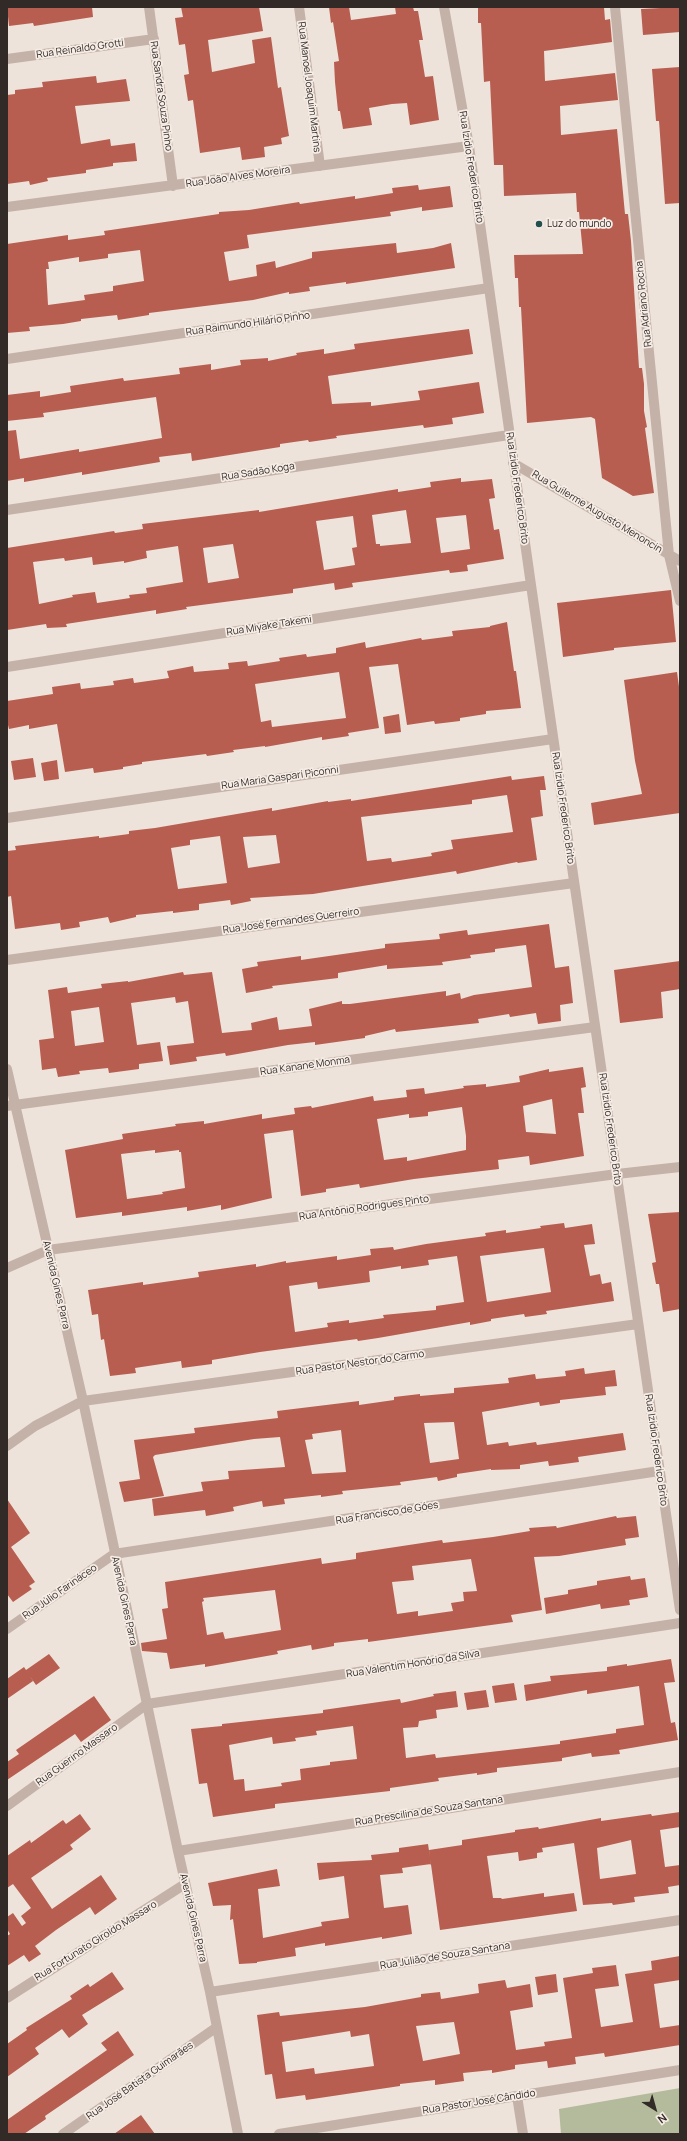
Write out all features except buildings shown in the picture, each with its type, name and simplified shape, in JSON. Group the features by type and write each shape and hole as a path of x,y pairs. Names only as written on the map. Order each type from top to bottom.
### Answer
{"street":[{"name":"Rua Sandra Souza Pinho","path":"149,7 173,186"},
{"name":"Rua Manoel Joaquim Martins","path":"299,7 320,166"},
{"name":"Rua Izidio Frederico Brito","path":"444,7 469,146 509,435 680,1610"},
{"name":"Rua Adriano Rocha","path":"615,7 669,555 680,601"},
{"name":"Rua Reinaldo Grotti","path":"7,59 154,40"},
{"name":"Rua João Alves Moreira","path":"7,207 469,146"},
{"name":"Rua Raimundo Hilário Pinho","path":"7,359 489,288"},
{"name":"Rua Sadão Koga","path":"7,510 509,435"},
{"name":"Rua Guilerme Augusto Menoncin","path":"514,463 680,561"},
{"name":"Rua Miyake Takemi","path":"7,666 531,584"},
{"name":"Rua Maria Gaspari Piconni","path":"7,818 553,739"},
{"name":"Rua José Fernandes Guerreiro","path":"7,960 574,883"},
{"name":"Rua Kanane Monma","path":"11,1106 595,1027"},
{"name":"Avenida Gines Parra","path":"7,1069 11,1106 48,1250 82,1401 185,1884 210,1992 238,2134"},
{"name":"Rua Antônio Rodrigues Pinto","path":"7,1268 48,1250 616,1174 680,1167"},
{"name":"Rua Pastor Nestor do Carmo","path":"82,1401 638,1324"},
{"path":"7,1446 35,1426 82,1401"},
{"name":"Rua Francisco de Góes","path":"114,1554 659,1471"},
{"name":"Rua Júlio Farináceo","path":"7,1629 114,1554"},
{"name":"Rua Valentim Honório da Silva","path":"147,1704 680,1623"},
{"name":"Rua Guerino Massaro","path":"7,1806 147,1704"},
{"name":"Rua Prescilina de Souza Santana","path":"178,1851 680,1772"},
{"name":"Rua Fortunato Giroldo Massaro","path":"7,1998 185,1884"},
{"name":"Rua Julião de Souza Santana","path":"210,1992 680,1920"},
{"name":"Rua José Batista Guimarães","path":"63,2134 217,2027"},
{"name":"Rua Pastor José Cândido","path":"279,2134 680,2070"},
{"path":"517,2096 523,2134"}],"green space":[{"path":"680,2088 680,2134 561,2134 559,2109"}],"place":[{"name":"Luz do mundo","path":"539,224"}]}
